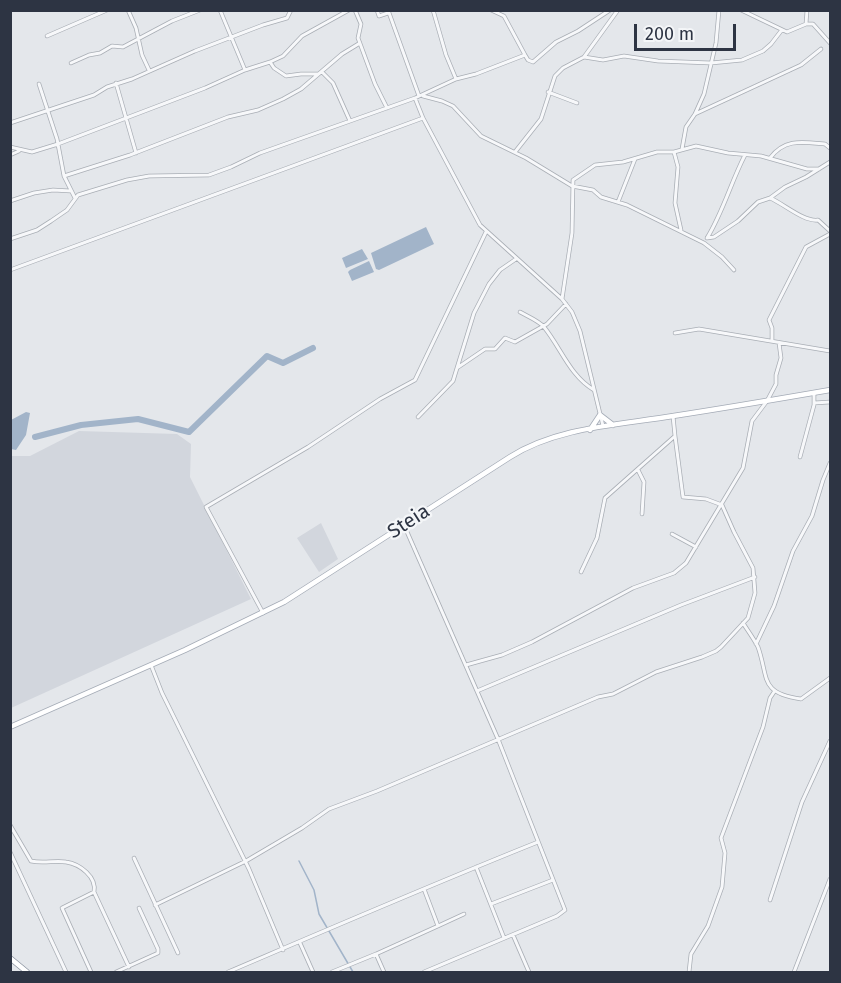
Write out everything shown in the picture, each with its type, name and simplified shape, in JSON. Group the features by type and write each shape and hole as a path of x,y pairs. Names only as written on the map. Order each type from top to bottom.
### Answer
{"main road":[{"name":"Steia","path":"10,727 151,665 288,600 519,451 551,438 590,429 831,390"},
{"path":"590,429 600,414 614,425"},
{"path":"10,958 27,972"}],"street":[{"path":"47,36 107,10"},
{"path":"128,10 139,37 142,56 149,70"},
{"path":"71,63 100,53 112,46 123,47 139,37 200,10"},
{"path":"220,10 244,70"},
{"path":"10,123 94,94 195,51 287,18 291,10"},
{"path":"10,147 33,152 58,144 244,70 270,62 283,56 302,36 349,10"},
{"path":"355,10 361,24 358,34 360,43 375,84 387,108"},
{"path":"377,10 379,16 388,12 418,96 423,117 477,220 486,232 516,260 562,299 576,321 603,427"},
{"path":"433,10 446,55 456,79"},
{"path":"491,10 504,16 528,60 533,62 556,42 610,10"},
{"path":"515,152 541,119 555,76 561,69 584,57 618,10"},
{"path":"682,150 686,127 704,94 717,36 719,10"},
{"path":"741,10 781,31 792,31 806,24 815,25 831,43"},
{"path":"806,24 807,10"},
{"path":"584,57 603,60 627,56 658,61 711,63 751,58 771,44 781,31"},
{"path":"64,176 136,153 228,117 261,109 301,89 342,54 360,43"},
{"path":"695,114 801,65 821,49"},
{"path":"10,239 45,225 67,210 75,198 96,189 149,176 209,175 260,153 387,108 456,79 476,74 525,55"},
{"path":"270,62 274,68 286,76 320,73 333,83 350,121"},
{"path":"116,83 136,153"},
{"path":"39,84 58,144 64,176 75,198"},
{"path":"548,92 577,103"},
{"path":"418,96 453,106 481,136 505,150 515,152 572,186 592,190 601,197 681,230 722,256 734,270"},
{"path":"10,270 423,117"},
{"path":"770,158 776,149 794,142 825,144 831,148"},
{"path":"562,299 572,233 572,186 574,178 592,166 635,159 657,152 674,152 700,146 819,169"},
{"path":"10,155 20,151"},
{"path":"674,152 678,167 675,203 681,230"},
{"path":"704,243 717,222 729,188 745,155"},
{"path":"617,202 635,159"},
{"path":"707,238 714,237 738,221 758,202 770,198 785,186 831,162"},
{"path":"10,201 34,193 53,190 71,191"},
{"path":"770,198 812,221 818,220 831,233 806,247 769,320 772,328 772,341"},
{"path":"263,613 206,507 308,447 380,399 416,380 486,232"},
{"path":"418,417 449,386 456,375 474,313 489,284 500,270 516,260"},
{"path":"456,369 485,350 495,349 505,338 515,342 552,321 566,304"},
{"path":"520,312 543,326 575,375 594,390"},
{"path":"675,333 699,329 831,351"},
{"path":"466,665 502,655 532,642 633,588 668,577 686,563 743,468 752,420 776,384 781,358 779,343"},
{"path":"800,457 814,403 814,393"},
{"path":"814,403 831,402"},
{"path":"155,905 246,861 329,809 377,792 598,697 613,694 656,672 709,654 721,647 750,614 755,593 755,577 750,561 721,504 702,498 684,498 673,416"},
{"path":"581,572 597,538 605,498 675,436"},
{"path":"756,644 774,606 793,551 812,516 831,463"},
{"path":"637,469 644,482 642,514"},
{"path":"404,525 498,739 565,912 424,972"},
{"path":"672,534 696,547"},
{"path":"477,691 681,605 755,577"},
{"path":"743,623 756,644 766,681 774,692 801,699 831,678"},
{"path":"151,665 162,693 246,861 283,950"},
{"path":"689,972 691,954 708,926 722,887 725,853 721,838 774,692"},
{"path":"770,900 802,802 831,741"},
{"path":"10,825 31,861 74,864 91,877 95,886 94,892 129,967"},
{"path":"228,972 300,943 336,924 362,916 538,842"},
{"path":"10,852 66,972"},
{"path":"134,858 178,953"},
{"path":"476,867 504,938"},
{"path":"794,972 831,879"},
{"path":"491,904 553,880"},
{"path":"424,889 438,926"},
{"path":"91,972 62,908 94,892"},
{"path":"116,972 158,951 139,908"},
{"path":"332,972 464,914"},
{"path":"513,935 529,972"},
{"path":"300,943 313,972"},
{"path":"376,954 384,972"}],"shaded area":[{"path":"79,431 177,434 191,444 190,477 251,599 11,708 10,456 30,456"},
{"path":"321,523 338,559 319,572 297,538"}],"water":[{"path":"426,227 434,244 379,270 376,269 371,253"},
{"path":"362,249 368,259 346,268 342,258"},
{"path":"369,261 374,272 352,281 348,272"},
{"path":"26,412 30,413 26,435 16,450 11,449 11,420"}],"waterway":[{"path":"35,437 81,425 138,419 189,432 267,356 283,363 313,348"},
{"path":"299,861 314,890 319,914 353,972"}]}
